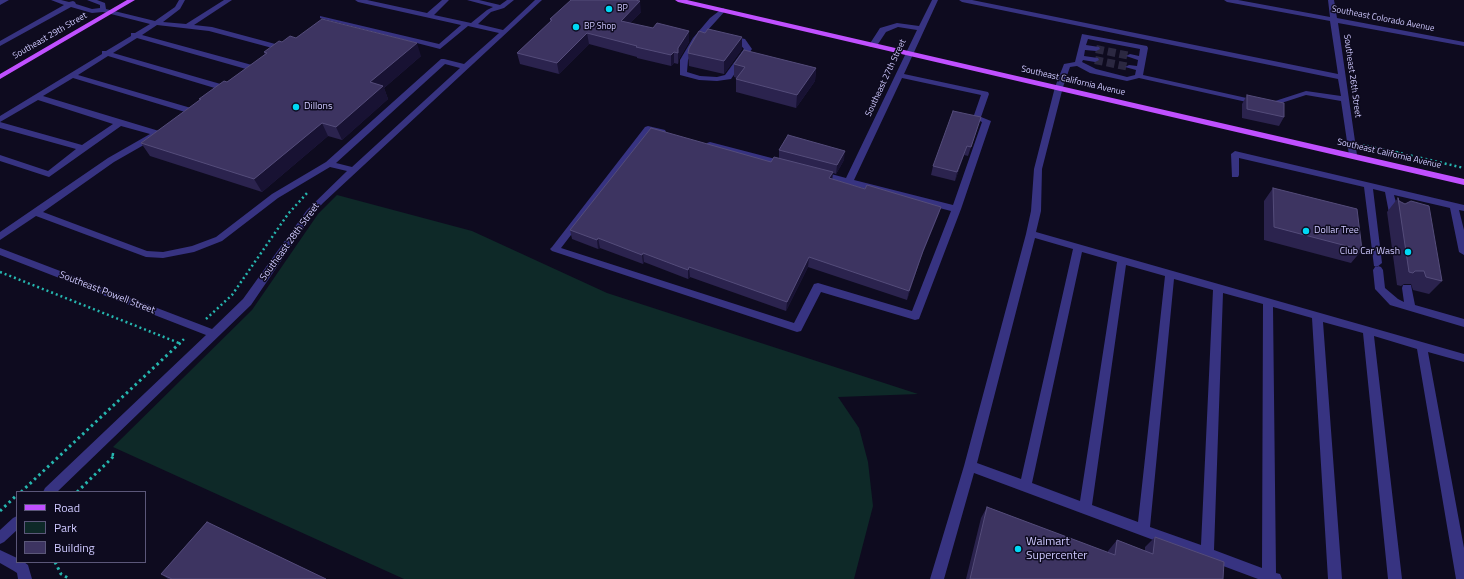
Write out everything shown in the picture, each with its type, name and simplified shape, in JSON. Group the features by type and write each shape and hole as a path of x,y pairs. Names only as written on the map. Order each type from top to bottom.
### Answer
{"main road":[{"name":"Southeast 29th Street","path":"0,77 107,11 132,0"},
{"name":"Southeast California Avenue","path":"678,0 688,1 1464,182"}],"street":[{"path":"0,3 6,0"},
{"path":"54,0 92,10 107,11 156,22 209,29 276,47 266,55"},
{"path":"0,44 79,0"},
{"path":"90,0 103,4 107,11"},
{"path":"0,119 178,8 182,0"},
{"path":"188,26 229,0"},
{"path":"358,0 504,32"},
{"path":"428,16 446,0"},
{"path":"470,0 502,7"},
{"path":"440,47 489,11 502,7 511,0"},
{"name":"Southeast 28th Street","path":"50,491 247,302 310,212 352,170 539,0"},
{"name":"Southeast 27th Street","path":"849,181 935,0"},
{"path":"962,0 1342,77"},
{"name":"Southeast Colorado Avenue","path":"1227,0 1464,44"},
{"name":"Southeast 26th Street","path":"1330,0 1353,155"},
{"path":"703,32 742,41 748,49 728,77 717,79 699,78 683,73 684,60 703,32 724,10"},
{"path":"322,17 440,47"},
{"path":"873,45 882,30 897,25 921,29"},
{"path":"134,35 252,65 238,75"},
{"path":"1079,60 1085,36 1144,48 1140,73"},
{"path":"1082,46 1096,49"},
{"path":"440,47 444,61"},
{"path":"105,53 224,85 210,95"},
{"path":"1130,56 1142,59"},
{"path":"1079,60 1093,71 1127,79 1140,73"},
{"path":"937,579 970,466 1031,234 1036,211 1038,169 1059,88 1067,66 1079,60 1096,60"},
{"path":"444,61 465,67"},
{"path":"36,213 146,254 163,255 194,248 218,239 275,196 329,164 444,61"},
{"path":"1129,67 1140,73 1269,105 1306,93 1345,100"},
{"path":"72,74 188,111"},
{"path":"670,134 648,128 555,249 797,328 818,287 915,316 956,210 987,121 977,118 985,94 899,75"},
{"path":"0,237 111,160 139,145 159,131 120,123 37,96"},
{"path":"0,158 49,174 83,148 120,123"},
{"path":"0,125 83,148"},
{"path":"700,142 797,168"},
{"path":"1235,175 1235,154 1464,208"},
{"path":"329,164 352,170"},
{"path":"812,172 956,210"},
{"path":"1368,186 1380,289 1394,302 1464,323"},
{"path":"1389,191 1394,213"},
{"path":"1454,206 1464,252"},
{"path":"1031,234 1464,358"},
{"path":"1025,487 1078,248"},
{"name":"Southeast Powell Street","path":"0,251 214,334"},
{"path":"1085,509 1122,260"},
{"path":"1143,530 1170,274"},
{"path":"1207,554 1218,287"},
{"path":"1407,288 1410,308"},
{"path":"970,466 1272,578 1268,302"},
{"path":"1317,316 1335,579"},
{"path":"1368,330 1395,579"},
{"path":"1422,346 1463,579"},
{"path":"0,538 16,523"},
{"path":"0,556 19,566 23,570 25,579"}],"path":[{"path":"0,272 179,343"},
{"path":"78,491 114,455 94,450"},
{"path":"0,511 16,496"},
{"path":"56,563 61,574 70,579"}],"green space":[{"path":"337,195 472,231 607,293 918,394 838,397 859,428 868,462 873,506 854,579 404,579 113,447 252,310 318,214"}],"building":[{"path":"571,0 640,1 621,21 653,28 657,23 689,31 678,48 678,53 674,52 671,55 587,33 557,63 517,53"},
{"name":"Dillons","path":"322,19 417,43 370,82 383,86 336,127 322,123 254,179 141,143 224,81 227,82 267,53 264,52 279,41 282,42 290,36 296,38"},
{"path":"708,29 742,37 724,61 688,53 689,48 699,31 705,33"},
{"path":"744,50 816,68 797,95 736,79 745,67 734,64"},
{"path":"1247,95 1284,103 1284,117 1247,109"},
{"path":"953,111 981,117 971,147 967,146 957,172 933,166"},
{"path":"651,128 771,162 774,157 833,172 829,178 865,189 867,185 941,207 909,291 809,257 787,302 689,267 688,270 643,253 642,255 598,238 597,240 570,230"},
{"path":"788,135 845,151 837,165 779,150"},
{"path":"1273,188 1357,209 1362,250 1274,227"},
{"path":"1398,198 1399,201 1405,204 1411,201 1429,206 1442,281 1426,277 1424,271 1415,271 1413,273 1409,272"},
{"name":"Walmart Supercenter","path":"987,507 1115,555 1117,540 1153,554 1155,537 1224,562 1223,579 970,579"},
{"path":"207,522 326,579 172,579 161,574"}],"tunnel":[{"path":"1096,49 1130,56"},
{"path":"1095,60 1129,67"}],"place":[{"name":"BP","path":"609,9"},
{"name":"BP Shop","path":"576,27"},
{"name":"Dillons","path":"296,107"},
{"name":"Dollar Tree","path":"1306,231"},
{"name":"Club Car Wash","path":"1408,252"},
{"name":"Walmart Supercenter","path":"1018,549"}]}
